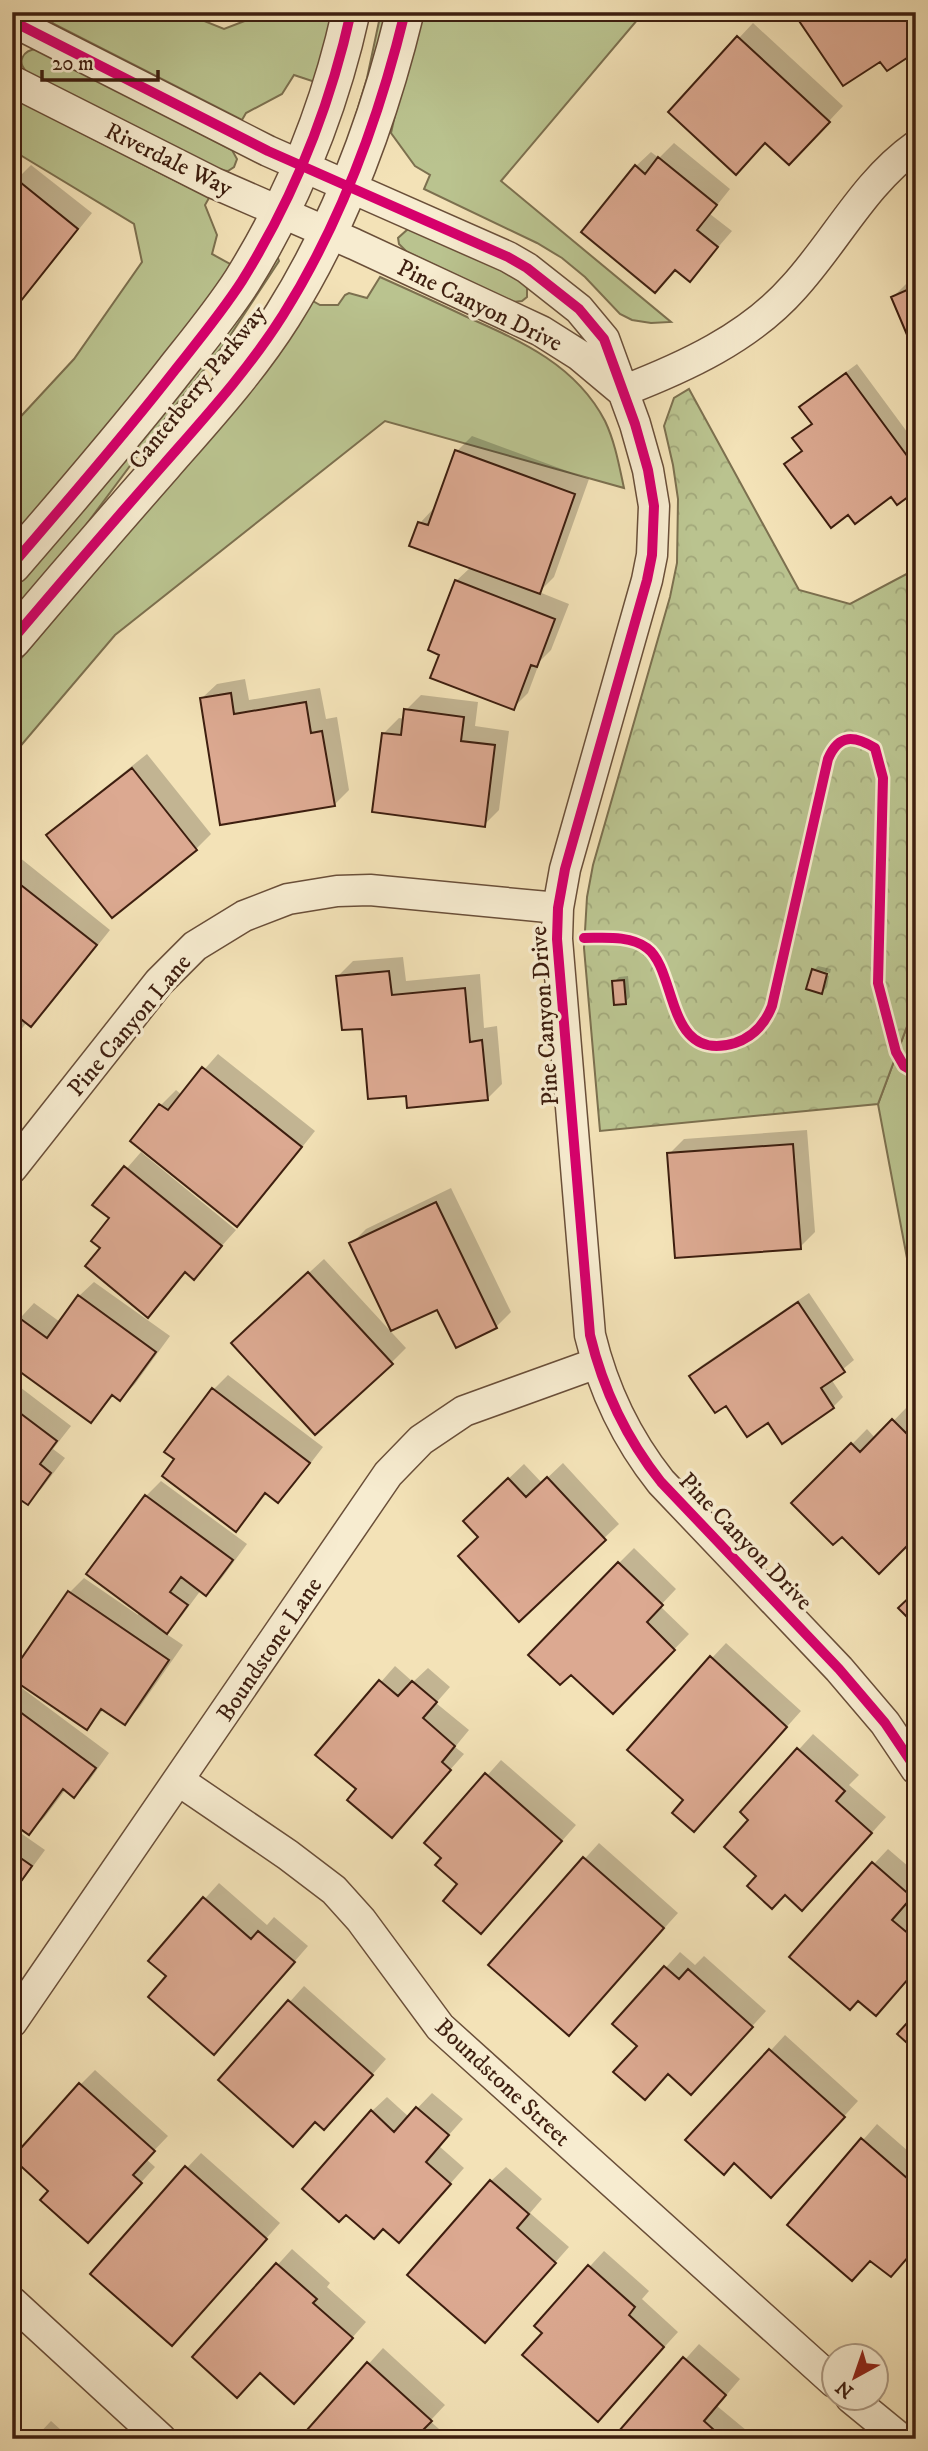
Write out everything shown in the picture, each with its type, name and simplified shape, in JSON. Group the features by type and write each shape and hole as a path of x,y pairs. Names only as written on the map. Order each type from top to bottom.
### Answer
{"street":[{"name":"Canterberry Parkway","path":"12,565 148,405 240,283 302,166 330,90 351,12"},
{"name":"Canterberry Parkway","path":"12,640 224,395 252,359 298,289 328,233 364,154 387,84 405,12"},
{"path":"12,25 18,24 302,166 350,187"},
{"name":"Riverdale Way","path":"12,81 214,183 328,233"},
{"path":"623,391 709,352 755,324 793,288 885,172 916,146"},
{"name":"Pine Canyon Drive","path":"350,187 508,257 536,274 579,309 604,339 623,391 639,436 652,494 652,555 565,869 558,908 557,939 588,1320 597,1363 608,1396 624,1427 661,1482 839,1669 885,1723 916,1769"},
{"name":"Pine Canyon Drive","path":"328,233 541,331 579,355 623,391"},
{"name":"Pine Canyon Lane","path":"12,1168 159,982 195,946 244,916 299,897 337,891 370,890 558,908"},
{"name":"Boundstone Lane","path":"12,2022 378,1489 410,1450 433,1430 464,1410 597,1363"},
{"name":"Boundstone Street","path":"178,1780 334,1890 361,1920 440,2026 820,2369"},
{"path":"12,2302 161,2439"},
{"path":"867,2412 901,2439"}],"path":[{"path":"583,938 631,940 649,949 659,962 679,1021 702,1042 714,1045 733,1044 757,1031 767,1019 772,1006 828,759 840,742 854,738 864,741 875,748 881,762 883,778 878,983 896,1052 904,1066 916,1073"}],"green space":[{"path":"58,12 182,12 224,29 262,12 333,12 318,83 294,75 282,94 246,113 242,120 52,23"},
{"path":"381,12 390,12 351,131 367,78"},
{"path":"418,12 644,12 501,181 671,322 651,323 632,320 620,314 585,277 562,258 537,243 424,189 430,175 415,166 391,133"},
{"path":"37,49 232,150 237,159 234,167 228,171 218,170 27,72 22,64 23,57"},
{"path":"15,99 209,198 205,205 217,235 212,254 234,266 209,306 12,542 12,426 74,359 142,262 134,224 12,150 12,103"},
{"path":"408,229 418,229 520,280 527,288 527,297 513,302 407,252 399,244 398,238"},
{"path":"277,255 279,261 226,342 12,624 12,589 119,459"},
{"path":"380,277 527,346 563,370 593,401 605,421 614,445 624,488 385,421 115,635 12,756 12,669 228,415 311,300 320,305 338,305 349,293 367,298"},
{"path":"689,389 799,590 850,604 916,569 916,958 912,1013 878,1104 600,1131 584,948 587,897 593,865 670,597 677,563 678,499 664,426 674,398"},
{"path":"916,958 916,1306 878,1104 912,1013"}],"building":[{"path":"793,12 915,12 916,52 887,71 880,62 843,86"},
{"path":"737,36 830,122 789,165 765,143 736,175 668,112"},
{"path":"658,157 717,205 697,230 718,247 690,282 675,270 655,293 581,232 635,165 645,174"},
{"path":"15,178 78,229 20,302 12,297 12,182"},
{"path":"916,286 916,356 891,297"},
{"path":"846,373 916,468 916,491 897,505 891,497 855,524 848,515 831,528 784,464 802,451 792,438 812,424 799,407"},
{"path":"455,450 575,494 540,594 409,546 418,522 428,525"},
{"path":"455,580 555,619 537,667 531,665 514,710 430,678 439,655 428,650"},
{"path":"231,693 234,714 306,702 311,733 322,731 335,806 220,825 200,698"},
{"path":"404,709 464,717 461,741 495,745 485,827 372,812 382,733 401,735"},
{"path":"132,768 197,850 112,918 46,835"},
{"path":"12,878 97,945 31,1027 12,1012"},
{"path":"812,969 827,974 822,994 806,989"},
{"path":"389,971 392,995 465,988 470,1042 482,1040 488,1100 407,1108 406,1096 368,1099 362,1029 342,1030 336,976"},
{"path":"624,980 626,1004 614,1005 612,981"},
{"path":"202,1067 302,1147 237,1227 130,1141 159,1104 168,1110"},
{"path":"793,1144 801,1249 675,1258 667,1153"},
{"path":"124,1166 222,1246 194,1280 185,1272 148,1318 85,1266 100,1248 91,1241 109,1218 92,1205"},
{"path":"436,1202 497,1328 456,1348 437,1310 391,1331 349,1243"},
{"path":"308,1272 393,1364 315,1435 231,1343"},
{"path":"78,1295 156,1352 120,1401 112,1395 91,1423 12,1366 12,1324 18,1317 47,1338"},
{"path":"798,1302 845,1372 821,1388 834,1408 782,1444 768,1423 747,1437 726,1406 715,1413 689,1376"},
{"path":"212,1388 310,1463 278,1503 265,1493 236,1532 162,1476 174,1459 164,1452"},
{"path":"12,1407 57,1441 40,1464 51,1473 28,1505 19,1499 12,1508"},
{"path":"892,1419 916,1443 916,1537 879,1574 842,1537 833,1545 791,1503 851,1443 860,1452"},
{"path":"547,1477 606,1540 519,1622 458,1556 478,1537 463,1521 508,1478 526,1497"},
{"path":"145,1495 233,1560 206,1596 181,1577 170,1592 188,1605 167,1634 86,1574"},
{"path":"618,1562 663,1605 647,1622 675,1650 613,1714 571,1675 560,1685 528,1655"},
{"path":"68,1591 169,1660 125,1725 101,1709 87,1730 12,1679 12,1672"},
{"path":"916,1591 916,1626 898,1608"},
{"path":"710,1656 787,1727 694,1832 672,1813 683,1800 627,1750"},
{"path":"379,1680 398,1696 412,1681 437,1702 423,1718 455,1746 442,1762 451,1770 392,1838 347,1800 356,1789 315,1755"},
{"path":"12,1706 96,1768 74,1798 63,1789 29,1835 12,1823"},
{"path":"797,1748 845,1791 836,1801 872,1833 802,1911 785,1895 772,1909 747,1886 756,1876 724,1847 748,1820 740,1812"},
{"path":"485,1773 562,1841 481,1934 443,1901 457,1884 435,1865 441,1858 424,1843"},
{"path":"12,1852 32,1866 12,1894"},
{"path":"583,1857 664,1928 569,2036 488,1965"},
{"path":"872,1862 912,1897 892,1920 916,1940 916,1970 876,2016 858,2001 850,2010 789,1957"},
{"path":"203,1897 251,1939 258,1931 295,1962 214,2055 148,1997 166,1976 148,1961"},
{"path":"664,1966 679,1979 688,1969 753,2027 691,2095 668,2074 645,2100 613,2072 637,2046 612,2024"},
{"path":"288,2000 373,2075 324,2130 315,2122 293,2147 218,2080"},
{"path":"916,2013 916,2051 897,2034"},
{"path":"769,2049 845,2117 771,2198 734,2163 724,2175 685,2140"},
{"path":"79,2083 155,2151 133,2175 142,2183 88,2243 40,2200 48,2191 12,2158"},
{"path":"416,2107 449,2135 426,2162 451,2184 399,2243 383,2229 374,2239 346,2215 339,2222 302,2189 371,2110 394,2132"},
{"path":"861,2138 916,2186 916,2210 913,2214 916,2216 916,2248 891,2277 870,2261 852,2281 787,2225"},
{"path":"185,2166 267,2239 172,2346 90,2274"},
{"path":"490,2180 529,2214 517,2228 556,2263 485,2343 407,2275"},
{"path":"276,2263 317,2299 313,2303 353,2338 294,2404 260,2373 237,2398 192,2357"},
{"path":"588,2265 635,2307 629,2315 664,2347 598,2422 522,2355 542,2333 534,2326"},
{"path":"683,2357 726,2395 704,2421 724,2439 612,2439"},
{"path":"367,2362 432,2421 416,2437 418,2439 299,2439"}],"cycle path":[{"path":"12,565 135,420 242,281 278,218 308,151 332,83 351,12"},
{"path":"12,640 226,392 283,315 341,206 371,130 405,12"},
{"path":"12,25 18,24 268,151 508,257 527,268 579,309 604,339 635,424 648,470 654,506 652,555 647,580 565,869 558,908 557,939 590,1335 617,1412 648,1465 661,1482 839,1669 885,1723 916,1769"},
{"path":"584,938 625,939 647,948 657,960 676,1012 696,1040 712,1046 735,1043 753,1033 766,1019 772,1006 828,759 842,741 861,741 875,748 883,778 878,983 896,1052 904,1066 916,1073"}]}
